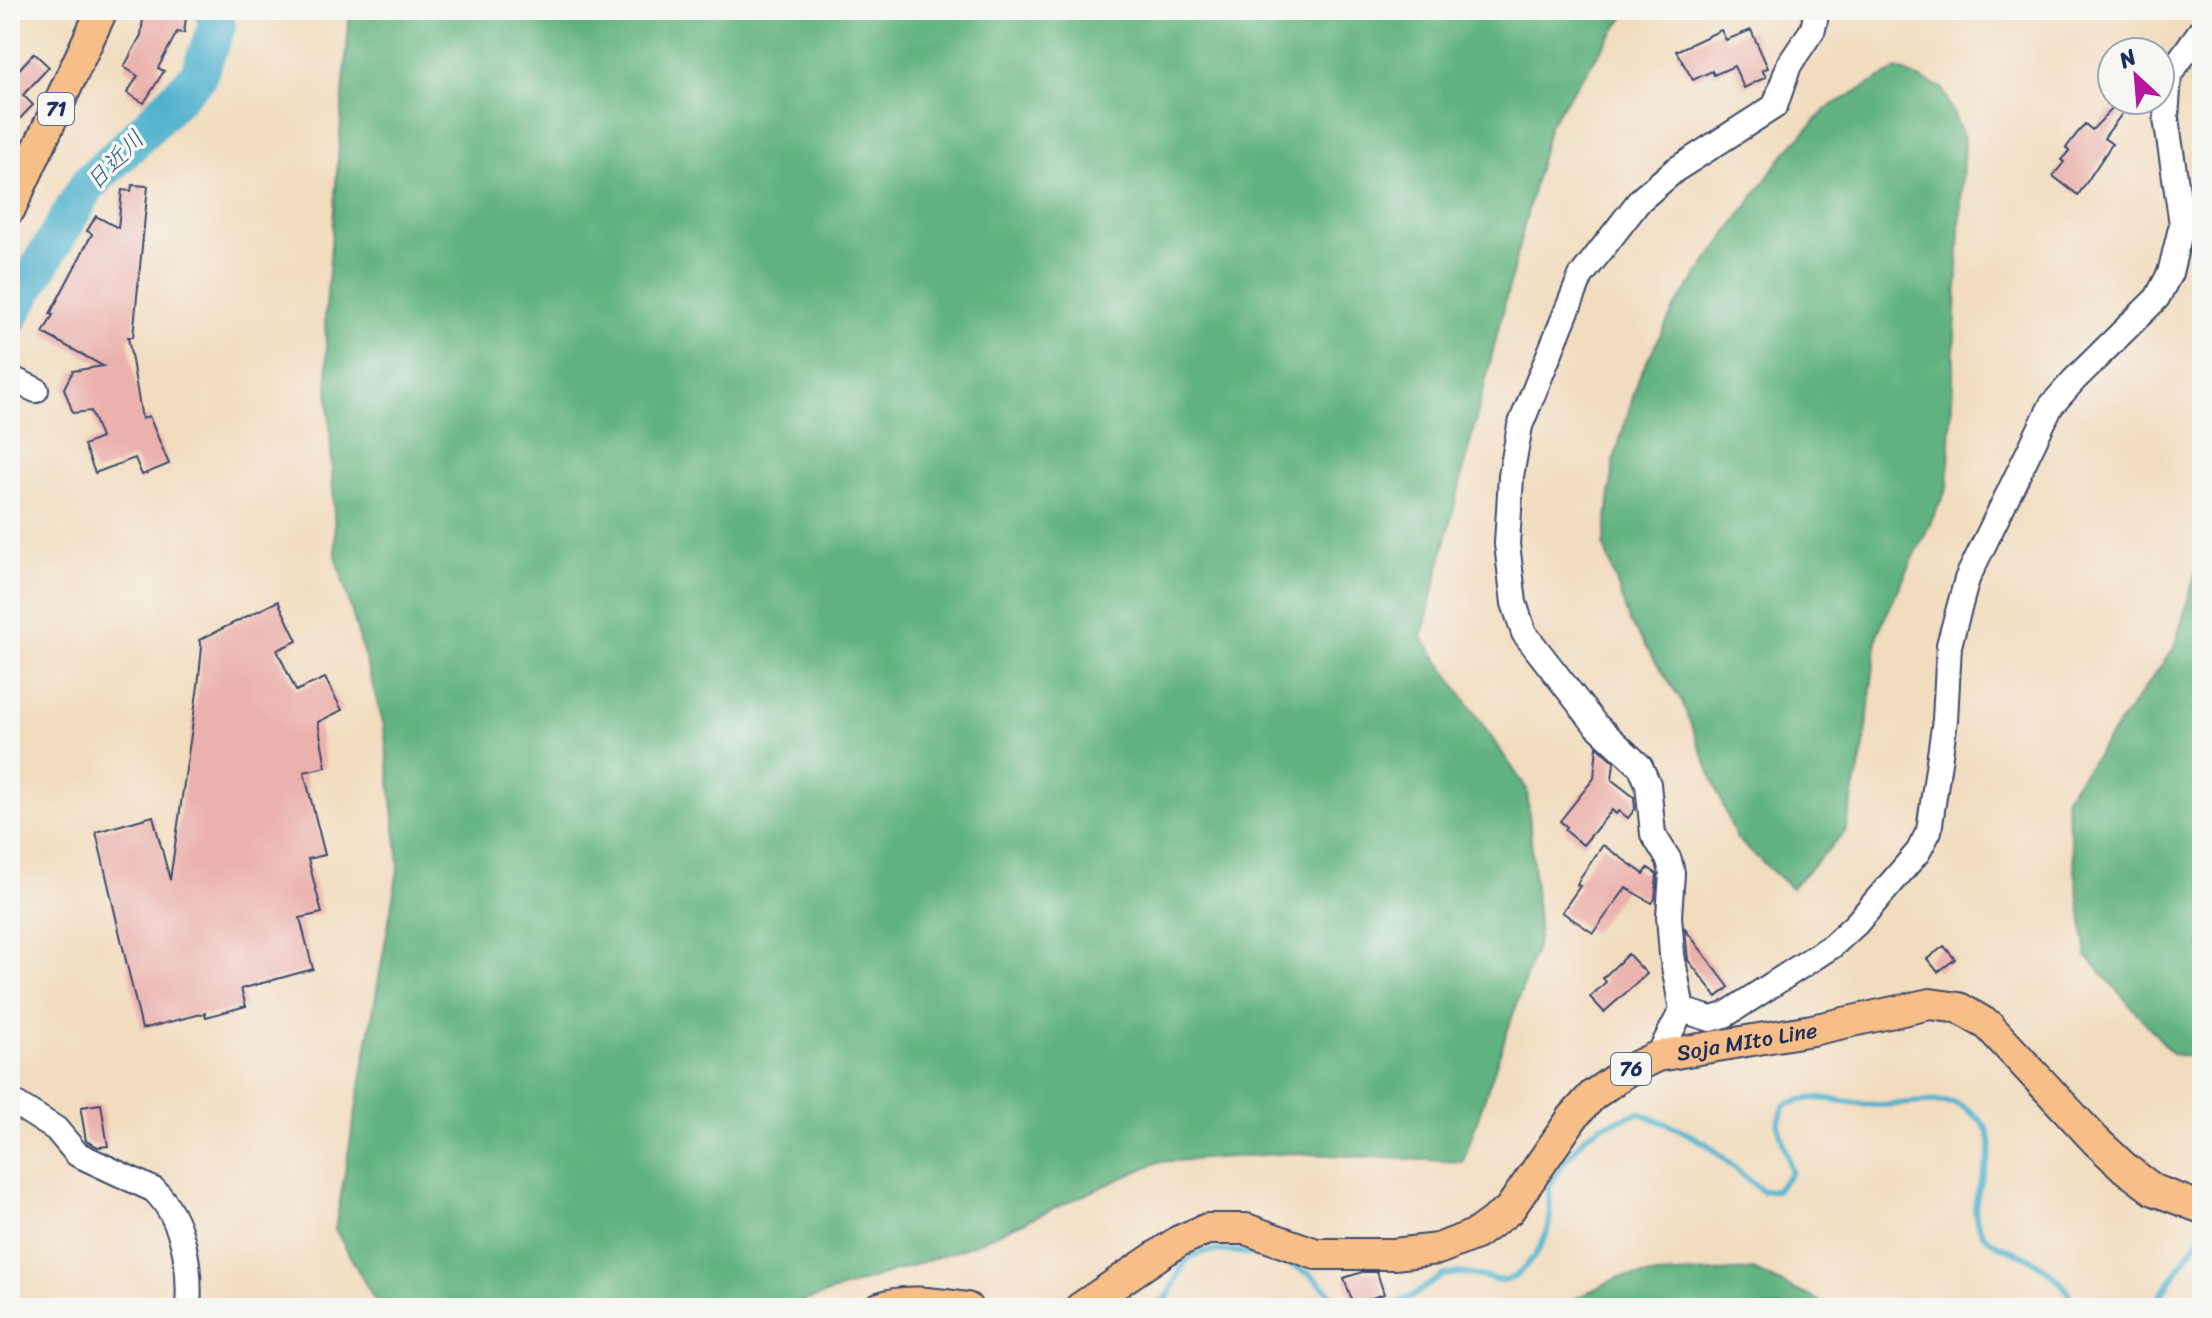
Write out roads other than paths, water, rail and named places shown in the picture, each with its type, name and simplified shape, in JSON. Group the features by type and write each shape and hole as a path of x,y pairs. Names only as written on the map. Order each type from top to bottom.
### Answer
{"main road":[{"name":"71","path":"10,209 102,10"},
{"name":"Soja MIto Line","path":"1080,1308 1179,1241 1207,1229 1246,1229 1316,1254 1394,1254 1438,1249 1476,1234 1509,1210 1573,1117 1593,1095 1627,1071 1658,1056 1812,1030 1930,1004 1959,1008 1988,1025 2126,1169 2154,1190 2202,1208"},
{"path":"879,1308 891,1304 937,1303 967,1308"}],"street":[{"path":"1658,1056 1682,1010 1670,929 1672,873 1669,860 1653,834 1648,784 1640,766 1595,724 1524,633 1514,603 1507,544 1511,476 1520,426 1581,276 1640,200 1675,170 1775,106 1789,65 1813,29 1817,10"},
{"path":"1682,1010 1711,1019 1725,1015 1832,946 1856,924 1918,852 1929,831 1945,720 1949,645 1967,579 2051,406 2157,298 2170,273 2182,224 2166,118 2169,75 2202,29"},
{"path":"10,378 36,390"},
{"path":"10,1100 56,1129 77,1154 154,1190 164,1199 183,1241 188,1308"}],"waterway":[{"name":"日近川","path":"10,316 89,183 198,76 217,26 213,10"},
{"path":"1385,1308 1411,1297 1443,1275 1462,1273 1505,1281 1516,1276 1536,1255 1546,1235 1550,1219 1549,1188 1563,1163 1586,1136 1601,1126 1639,1113 1707,1144 1762,1191 1776,1190 1792,1172 1778,1125 1784,1106 1820,1098 1880,1105 1944,1102 1960,1105 1973,1114 1988,1132 1990,1146 1975,1204 1976,1219 1983,1233 1997,1244 2025,1256 2048,1271 2068,1292 2073,1308"},
{"path":"2152,1308 2202,1234"},
{"path":"1148,1308 1164,1300 1185,1263 1195,1255 1226,1251 1264,1257 1297,1267 1317,1280 1343,1308"}]}
